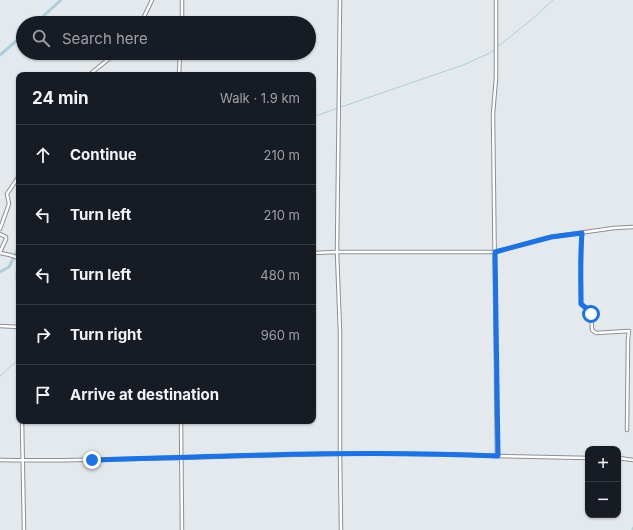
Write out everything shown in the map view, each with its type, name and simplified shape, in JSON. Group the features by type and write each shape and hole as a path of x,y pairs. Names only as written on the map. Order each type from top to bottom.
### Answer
{"street":[{"path":"144,16 152,0"},
{"path":"182,0 182,16"},
{"path":"340,0 337,252 340,332 341,530"},
{"path":"496,0 496,78 493,114 498,456"},
{"path":"93,72 107,60"},
{"path":"179,72 180,60"},
{"path":"0,229 9,204 7,194 16,180"},
{"path":"316,253 495,252 551,237 614,228 633,227"},
{"path":"582,233 580,267 582,287 581,304 586,308 591,308 592,330 596,333 630,331 628,339 627,430"},
{"path":"0,234 6,237 0,252 16,257"},
{"path":"0,326 16,327"},
{"path":"22,424 24,530"},
{"path":"181,424 182,530"},
{"path":"0,460 92,460 340,454 454,454 585,458"},
{"path":"621,458 633,460"}],"waterway":[{"path":"44,16 61,0"},
{"path":"497,47 530,21 553,0"},
{"path":"0,55 16,41"},
{"path":"341,107 463,65 490,53 495,49"},
{"path":"316,116 338,108"},
{"path":"0,272 9,267 16,253"},
{"path":"0,376 16,362"}],"route":[{"path":"92,460 340,454 454,454 498,456 495,252 551,237 582,233 580,267 582,287 581,304 586,308 591,308 591,314"}]}
